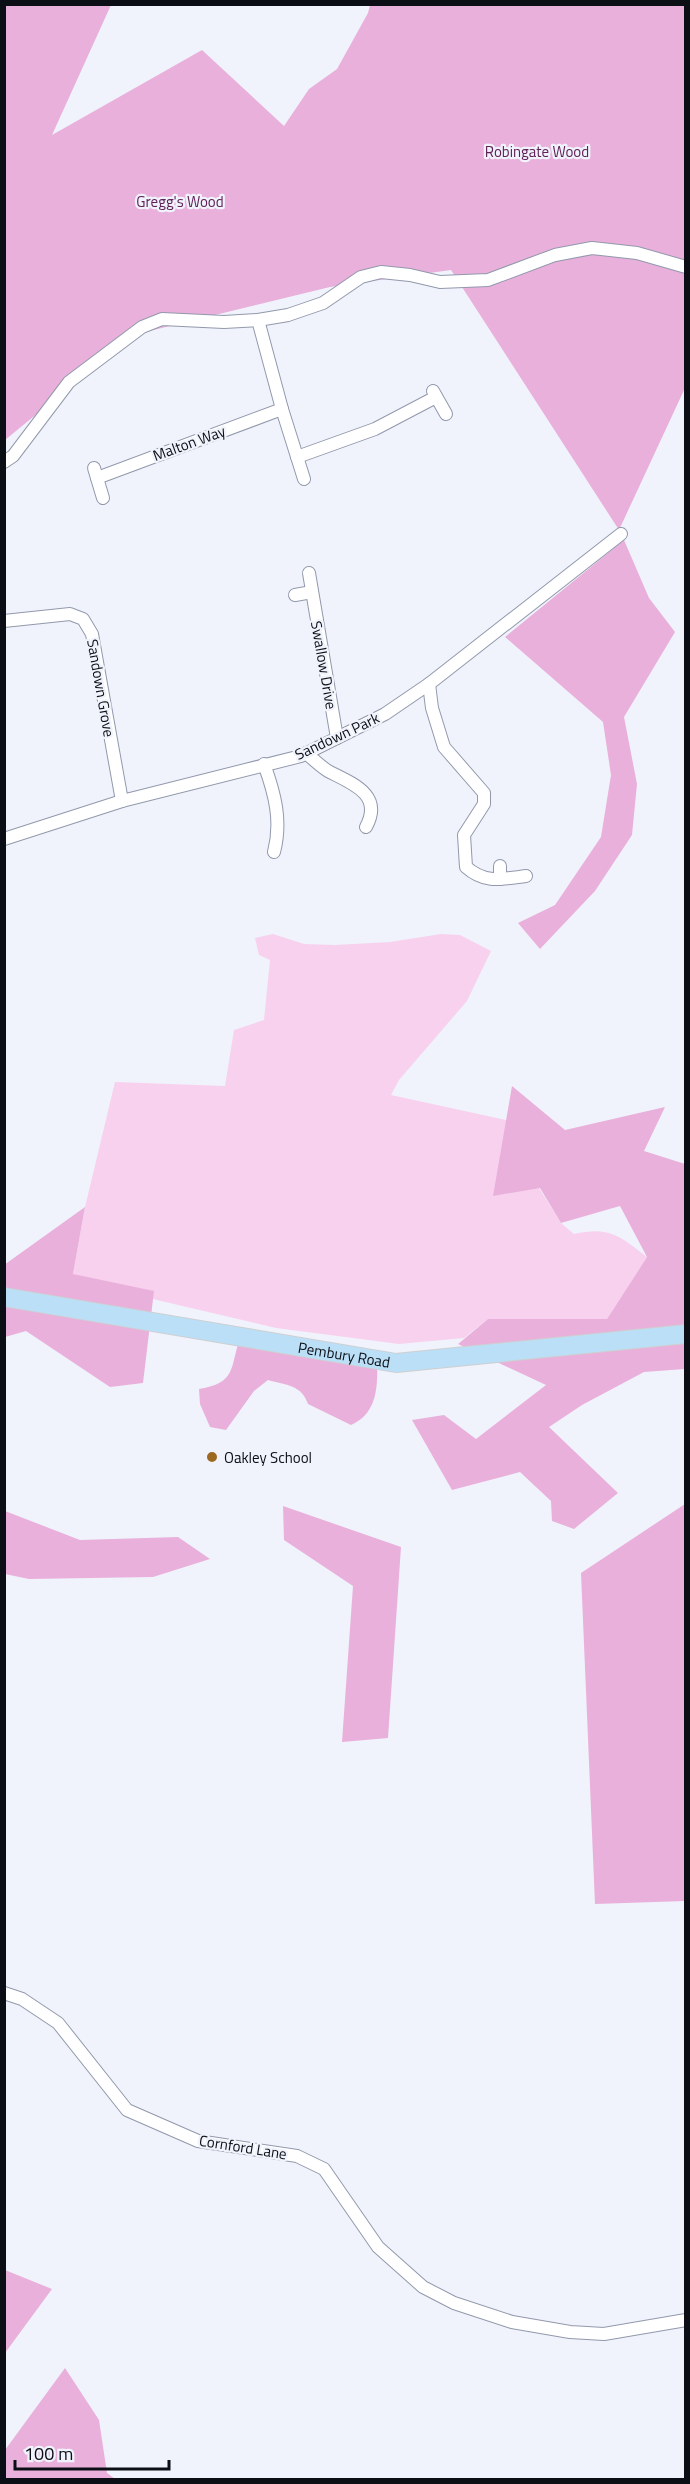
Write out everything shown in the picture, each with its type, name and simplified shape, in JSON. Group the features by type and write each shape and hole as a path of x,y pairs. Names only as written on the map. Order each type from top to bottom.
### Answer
{"main road":[{"name":"Pembury Road","path":"4,1297 396,1363 686,1334"}],"street":[{"path":"4,462 13,456 69,382 142,327 162,319 224,322 258,320 288,315 323,303 361,277 381,272 410,275 440,282 488,280 555,255 592,248 637,253 686,267"},
{"path":"258,320 304,479"},
{"path":"297,457 375,429 434,394 446,414"},
{"name":"Malton Way","path":"103,498 95,473 282,409"},
{"name":"Sandown Park","path":"4,839 122,801 306,753 337,738 385,714 429,684 621,534"},
{"name":"Swallow Drive","path":"309,573 337,738"},
{"path":"295,595 312,592"},
{"name":"Sandown Grove","path":"4,621 70,614 83,620 92,634 122,801"},
{"path":"429,684 432,708 444,747 484,793 484,804 464,835 466,867 478,877 500,879 526,876"},
{"path":"306,753 327,770 350,780 364,791 370,804 372,817 366,827"},
{"path":"264,764 278,809 278,837 274,852"},
{"path":"500,866 500,879"},
{"name":"Cornford Lane","path":"4,1993 22,1999 58,2023 126,2110 198,2141 297,2156 324,2169 378,2247 423,2287 454,2303 512,2322 570,2332 604,2334 686,2320"}],"shaded area":[{"path":"273,934 304,944 335,945 390,942 441,934 460,935 491,951 467,1001 399,1080 391,1095 506,1120 512,1145 561,1223 574,1234 596,1231 614,1235 647,1257 607,1319 488,1319 464,1338 399,1344 276,1328 157,1300 73,1274 85,1207 115,1082 225,1086 234,1030 264,1020 270,960 259,955 255,938"}],"green space":[{"name":"Robingate Wood","path":"5,5 111,5 52,135 202,50 284,126 309,89 337,69 368,13 370,5 685,5 685,388 619,530 451,270 330,287 133,335 5,440"},
{"path":"624,540 649,598 675,632 624,717 637,784 632,835 595,891 540,949 518,923 555,905 601,837 611,775 603,722 505,637"},
{"path":"512,1086 565,1130 665,1107 644,1151 685,1164 685,1369 644,1372 582,1405 549,1427 618,1493 574,1529 552,1521 551,1501 520,1472 452,1490 412,1420 444,1415 476,1439 546,1385 458,1344 488,1319 607,1319 647,1257 620,1206 561,1223 540,1188 493,1196"},
{"path":"85,1207 73,1274 154,1291 143,1383 110,1387 26,1331 5,1337 4,1265"},
{"path":"240,1337 377,1361 376,1390 371,1407 360,1420 351,1425 308,1404 297,1389 268,1380 254,1391 226,1430 210,1427 200,1404 199,1389 220,1383 230,1373"},
{"path":"685,1504 685,1901 595,1904 581,1573"},
{"path":"283,1506 401,1547 388,1738 342,1742 353,1586 284,1540"},
{"path":"5,1511 80,1540 178,1537 210,1559 153,1577 29,1579 5,1574"},
{"path":"5,2270 52,2289 5,2353"},
{"path":"65,2368 99,2420 107,2473 115,2479 5,2479 5,2450"}],"place":[{"name":"Oakley School","path":"212,1457"}],"park label":[{"name":"Gregg's Wood","path":"180,201"}]}
